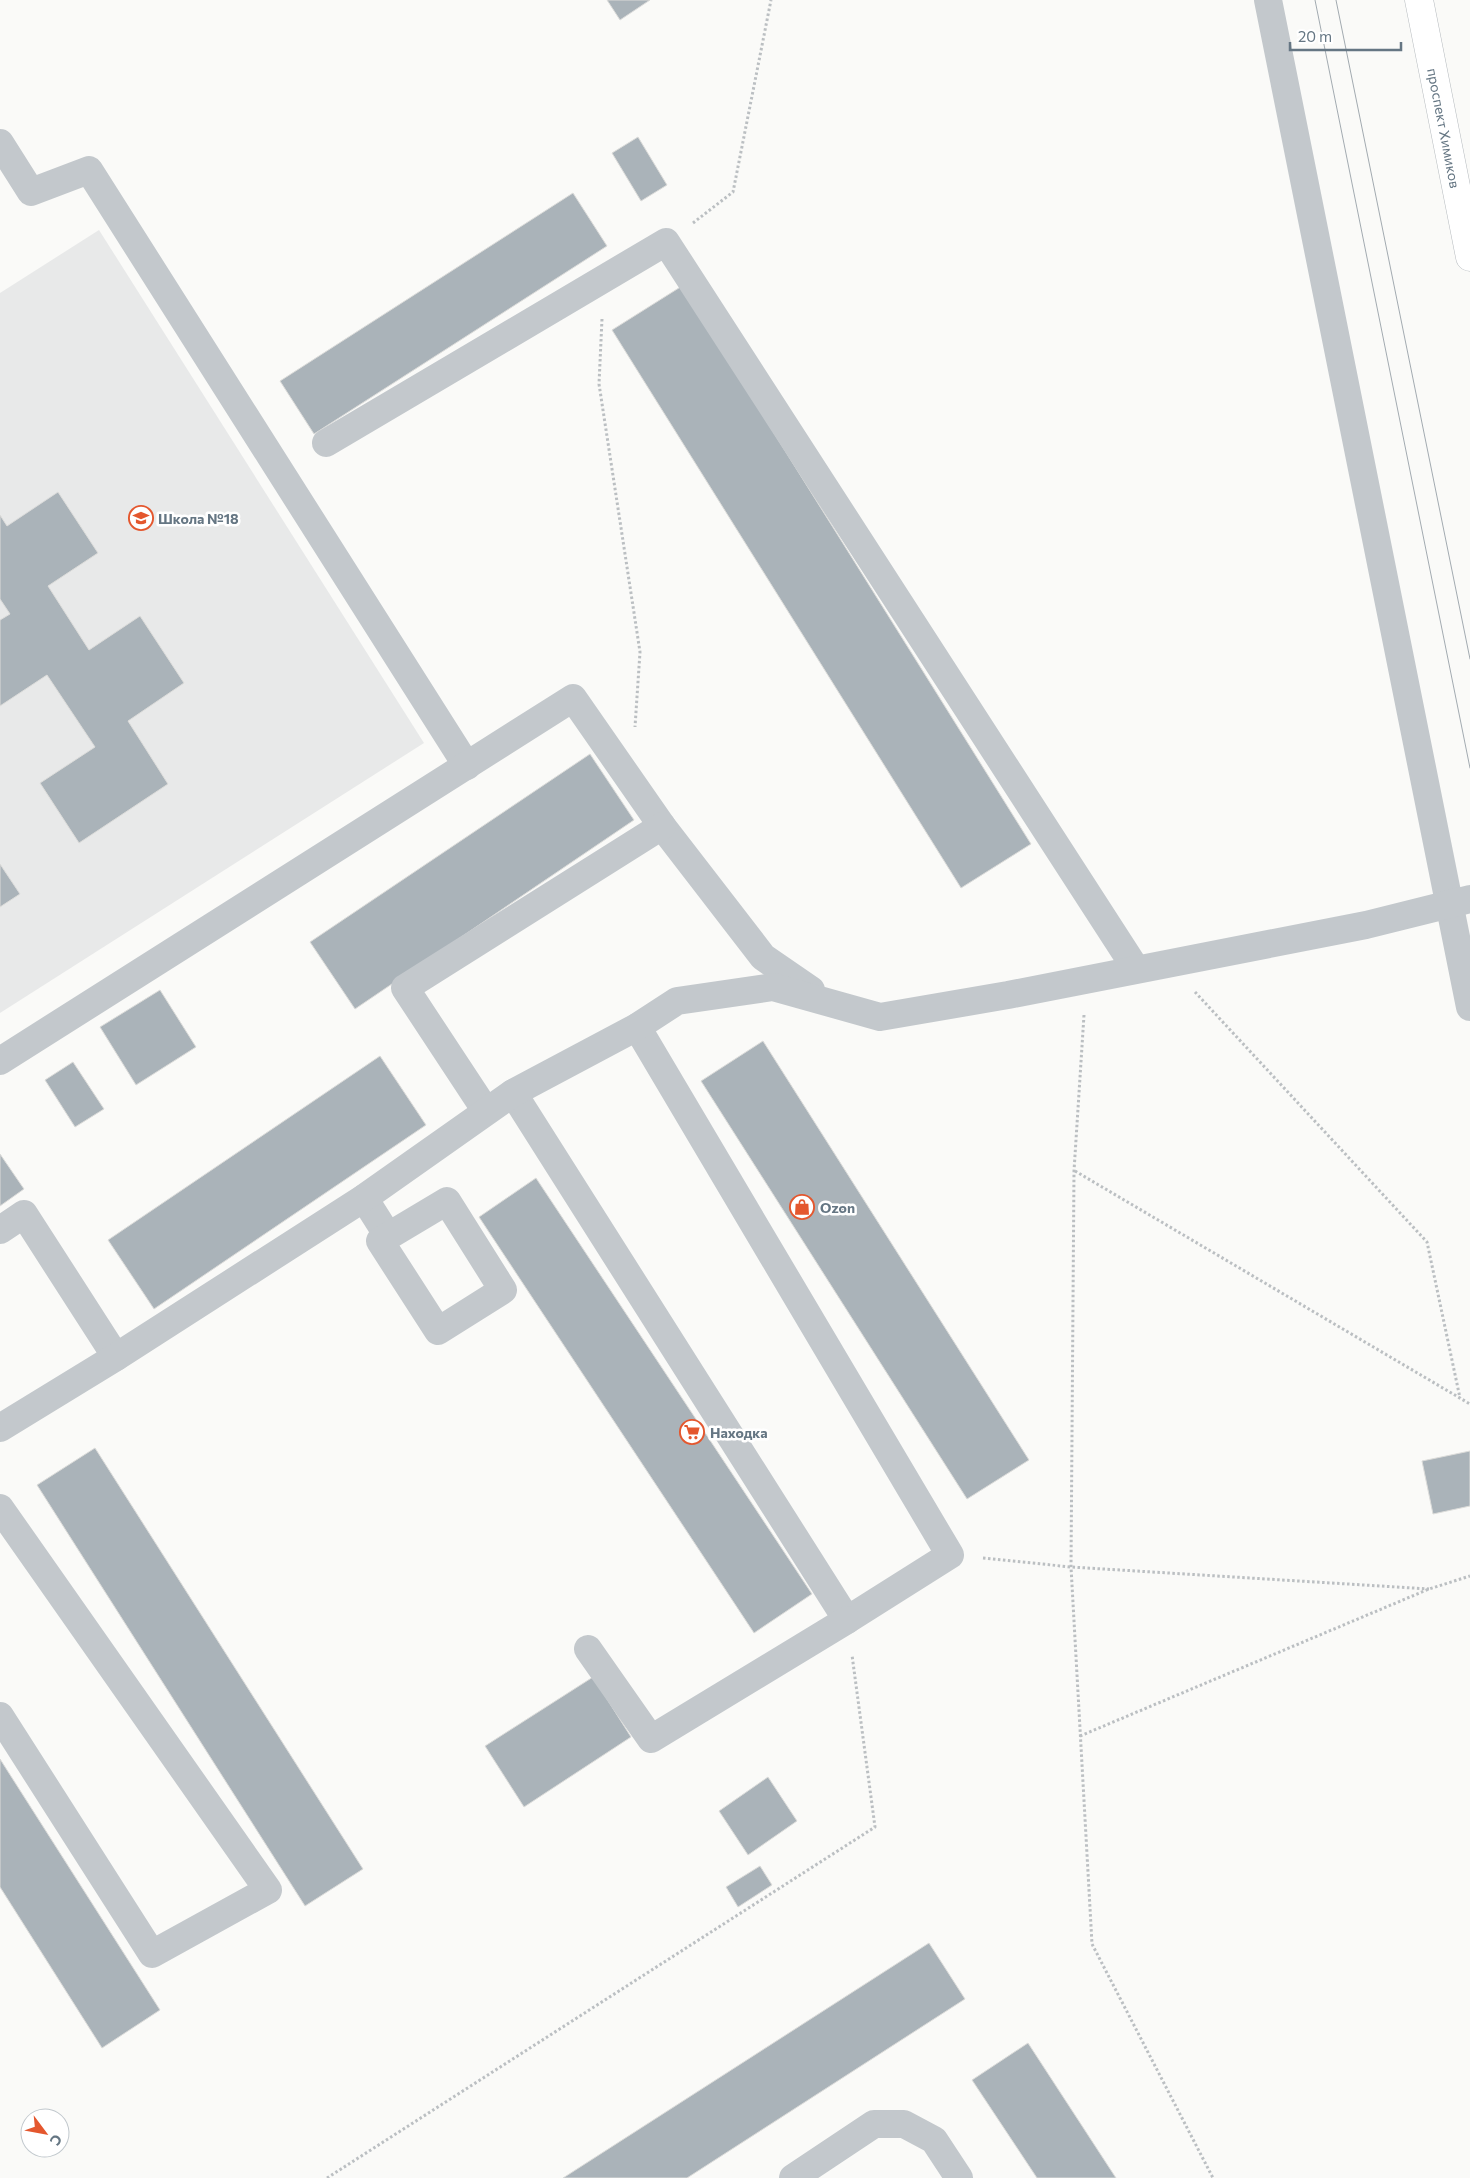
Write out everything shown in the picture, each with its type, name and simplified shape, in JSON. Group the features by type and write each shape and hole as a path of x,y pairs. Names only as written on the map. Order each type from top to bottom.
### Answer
{"main road":[{"name":"проспект Химиков","path":"1419,0 1470,257"}],"street":[{"path":"1268,0 1460,902 1470,1007"},
{"path":"0,143 31,192 89,170 467,766"},
{"path":"326,443 666,242 1136,969"},
{"path":"0,1061 574,698 662,826 763,957 832,1003"},
{"path":"486,1111 404,988 662,826"},
{"path":"0,1428 116,1357 364,1198 513,1093 637,1028 677,1001 774,987 880,1017 1008,995 1366,925 1460,902"},
{"path":"588,1649 651,1739 847,1620 950,1554 637,1028"},
{"path":"513,1093 847,1620"},
{"path":"364,1198 388,1236"},
{"path":"447,1201 503,1290 438,1331 380,1241 388,1236 447,1201"},
{"path":"0,1230 24,1214 116,1357"},
{"path":"0,1508 268,1890 152,1954 0,1716"},
{"path":"793,2178 874,2124 904,2124 934,2140 959,2178"}],"path":[{"path":"666,242 733,192 771,0"},
{"path":"604,279 599,384 640,652 631,781"},
{"path":"1167,963 1427,1242 1460,1398"},
{"path":"1086,979 1074,1171 1071,1567 1092,1944 1213,2178"},
{"path":"1074,1171 1470,1404"},
{"path":"950,1554 1071,1567 1429,1589"},
{"path":"1080,1736 1429,1589 1470,1576"},
{"path":"327,2178 875,1827 847,1620"}],"shaded area":[{"name":"Школа №18","path":"99,230 424,743 0,1013 0,293"}],"building":[{"path":"607,0 650,0 620,20"},
{"path":"638,137 667,185 641,201 612,153"},
{"path":"573,193 607,246 314,434 280,381"},
{"path":"682,286 1031,844 961,888 612,330"},
{"path":"58,492 98,553 48,586 89,650 140,616 184,683 128,721 168,784 79,843 40,783 95,747 47,675 0,706 0,620 10,614 0,599 0,515 7,526"},
{"path":"590,754 634,820 355,1009 310,942"},
{"path":"0,864 20,894 0,907"},
{"path":"160,990 196,1047 136,1085 100,1027"},
{"path":"763,1041 1029,1460 967,1499 701,1081"},
{"path":"380,1056 426,1125 154,1309 108,1240"},
{"path":"73,1062 104,1109 75,1127 45,1080"},
{"path":"0,1154 24,1189 0,1206"},
{"path":"536,1178 812,1594 754,1633 479,1217"},
{"path":"95,1448 363,1869 305,1906 37,1485"},
{"path":"1470,1451 1470,1506 1433,1514 1422,1461"},
{"path":"593,1677 631,1737 524,1807 485,1746"},
{"path":"0,1759 160,2010 102,2048 0,1887"},
{"path":"768,1777 797,1821 748,1855 719,1811"},
{"path":"760,1866 772,1885 738,1907 726,1887"},
{"path":"929,1943 965,1999 687,2178 563,2178"},
{"path":"1028,2043 1116,2178 1037,2178 972,2080"}],"tram line":[{"path":"1315,0 1470,768"},
{"path":"1336,0 1470,659"}],"place":[{"name":"Школа №18","path":"141,518"},
{"name":"Ozon","path":"802,1207"},
{"name":"Находка","path":"692,1432"}]}
